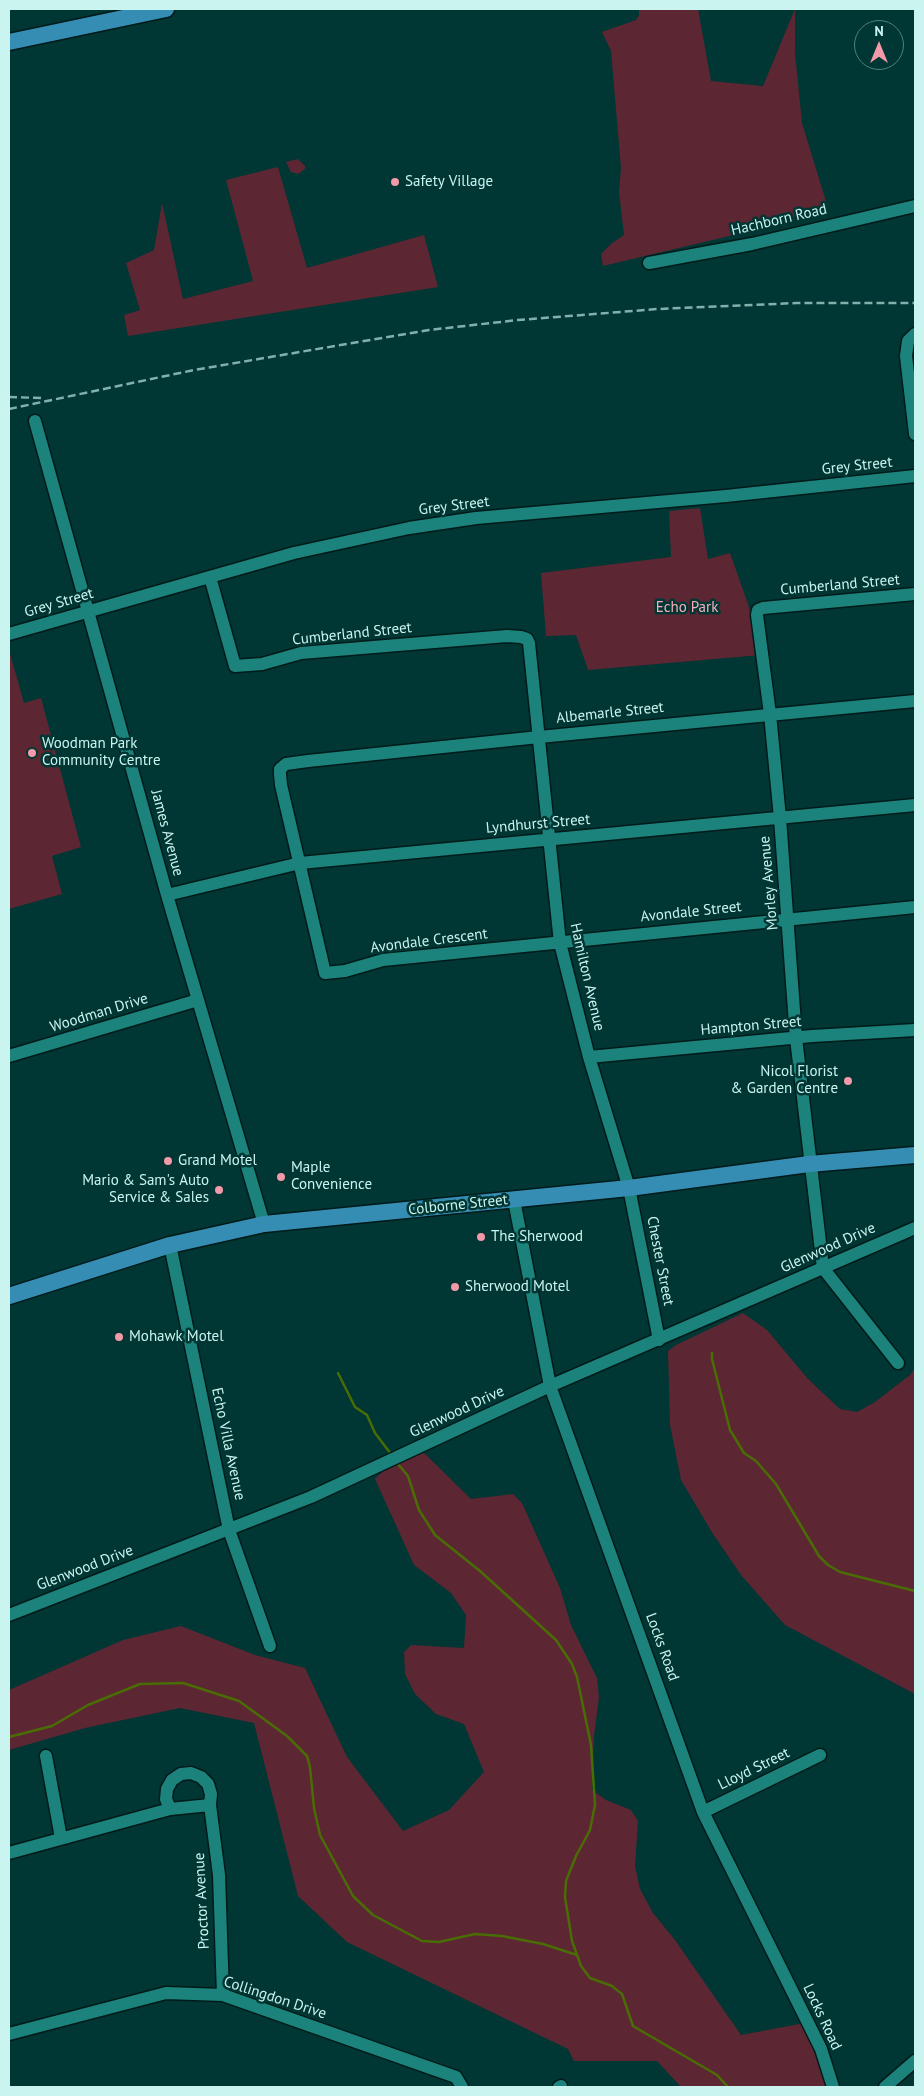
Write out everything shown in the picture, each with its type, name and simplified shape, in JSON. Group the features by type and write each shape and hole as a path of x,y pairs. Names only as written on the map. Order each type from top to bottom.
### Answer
{"main road":[{"path":"9,42 166,9"},
{"name":"Colborne Street","path":"9,1296 170,1245 264,1224 629,1188 809,1164 915,1155"}],"street":[{"name":"Hachborn Road","path":"649,263 752,244 915,206"},
{"path":"913,336 908,341 906,356 915,434"},
{"name":"James Avenue","path":"35,421 167,895 264,1224"},
{"name":"Grey Street","path":"9,634 341,541 449,522 915,476"},
{"name":"Cumberland Street","path":"210,577 234,666 262,664 301,653 507,636 527,639 531,647"},
{"name":"Cumberland Street","path":"768,607 915,594"},
{"name":"Morley Avenue","path":"768,607 758,610 757,620 770,714 780,818 796,1038 809,1164 823,1268"},
{"name":"Hamilton Avenue","path":"531,647 560,943 589,1057 629,1188"},
{"name":"Albemarle Street","path":"300,863 281,785 280,769 286,764 539,737 915,701"},
{"name":"Lyndhurst Street","path":"167,895 300,863 915,805"},
{"name":"Avondale Crescent","path":"300,863 325,973 345,971 383,960 560,943"},
{"name":"Avondale Street","path":"560,943 788,918 915,907"},
{"name":"Woodman Drive","path":"9,1056 198,1000"},
{"name":"Hampton Street","path":"589,1057 796,1038 915,1030"},
{"name":"Chester Street","path":"629,1188 659,1340"},
{"name":"Locks Road","path":"514,1200 550,1386 704,1812 821,2049 833,2087"},
{"name":"Glenwood Drive","path":"9,1615 311,1497 550,1386 915,1228"},
{"name":"Echo Villa Avenue","path":"170,1245 229,1530 270,1646"},
{"path":"823,1268 898,1363"},
{"name":"Lloyd Street","path":"704,1812 820,1755"},
{"path":"46,1756 61,1838"},
{"name":"Proctor Avenue","path":"170,1809 166,1799 167,1789 172,1780 181,1774 191,1773 201,1777 208,1784 212,1794 210,1805 219,1875 223,1995"},
{"path":"9,1853 170,1809 210,1805"},
{"name":"Collingdon Drive","path":"9,2034 166,1993 223,1995 456,2077 462,2087"},
{"path":"884,2087 915,2061"}],"green space":[{"path":"639,9 698,9 711,81 763,86 795,9 795,53 802,123 828,208 738,234 603,266 601,254 624,235 619,192 621,168 611,51 602,32 636,20 639,15"},
{"path":"298,159 305,166 305,169 298,174 291,172 286,162"},
{"path":"278,167 307,268 424,235 438,287 128,336 124,315 140,310 126,263 154,250 162,203 183,299 253,281 226,180"},
{"name":"Echo Park","path":"700,508 708,559 730,553 748,604 761,655 588,670 576,635 546,636 541,573 671,557 669,511"},
{"path":"9,650 24,703 41,698 81,847 52,856 62,894 9,909"},
{"path":"743,1313 767,1330 808,1379 840,1409 857,1412 875,1402 910,1375 915,1368 915,1694 785,1625 741,1575 713,1534 681,1480 670,1425 668,1351 676,1345"},
{"path":"421,1450 471,1499 513,1494 522,1503 560,1588 571,1625 597,1678 599,1697 594,1736 592,1790 606,1800 631,1810 638,1821 635,1866 640,1889 653,1913 675,1940 741,2035 810,2022 841,2087 681,2087 657,2061 574,2061 568,2049 347,1942 298,1896 254,1723 180,1708 85,1728 9,1750 9,1690 123,1640 181,1626 255,1655 305,1668 347,1757 403,1831 449,1810 484,1772 464,1724 436,1714 415,1694 405,1674 404,1652 411,1645 464,1648 466,1615 451,1593 414,1565 375,1479 395,1460"}],"waterway":[{"path":"712,1353 730,1430 744,1453 756,1461 776,1484 819,1556 828,1565 840,1572 915,1591"},
{"path":"338,1373 355,1407 367,1415 375,1433 391,1454"},
{"path":"397,1463 408,1476 419,1510 435,1535 480,1571 556,1640 572,1664 577,1677 591,1745 595,1805 590,1830 576,1856 566,1881 565,1897 572,1941 581,1966 590,1978 612,1986 622,1994 633,2026 717,2075 728,2087"},
{"path":"9,1737 52,1726 88,1705 140,1684 183,1683 239,1701 287,1736 307,1756 310,1767 314,1808 320,1835 353,1896 373,1915 422,1941 439,1942 475,1934 502,1936 543,1944 577,1955"}],"railway":[{"path":"9,409 194,370 429,330 518,320 658,309 797,303 915,303"},
{"path":"9,397 41,398"}],"place":[{"name":"Safety Village","path":"395,182"},
{"name":"Woodman Park Community Centre","path":"32,753"},
{"name":"Nicol Florist & Garden Centre","path":"848,1081"},
{"name":"Grand Motel","path":"168,1161"},
{"name":"Maple Convenience","path":"281,1177"},
{"name":"Mario & Sam's Auto Service & Sales","path":"219,1190"},
{"name":"The Sherwood","path":"481,1237"},
{"name":"Sherwood Motel","path":"455,1287"},
{"name":"Mohawk Motel","path":"119,1337"}]}
